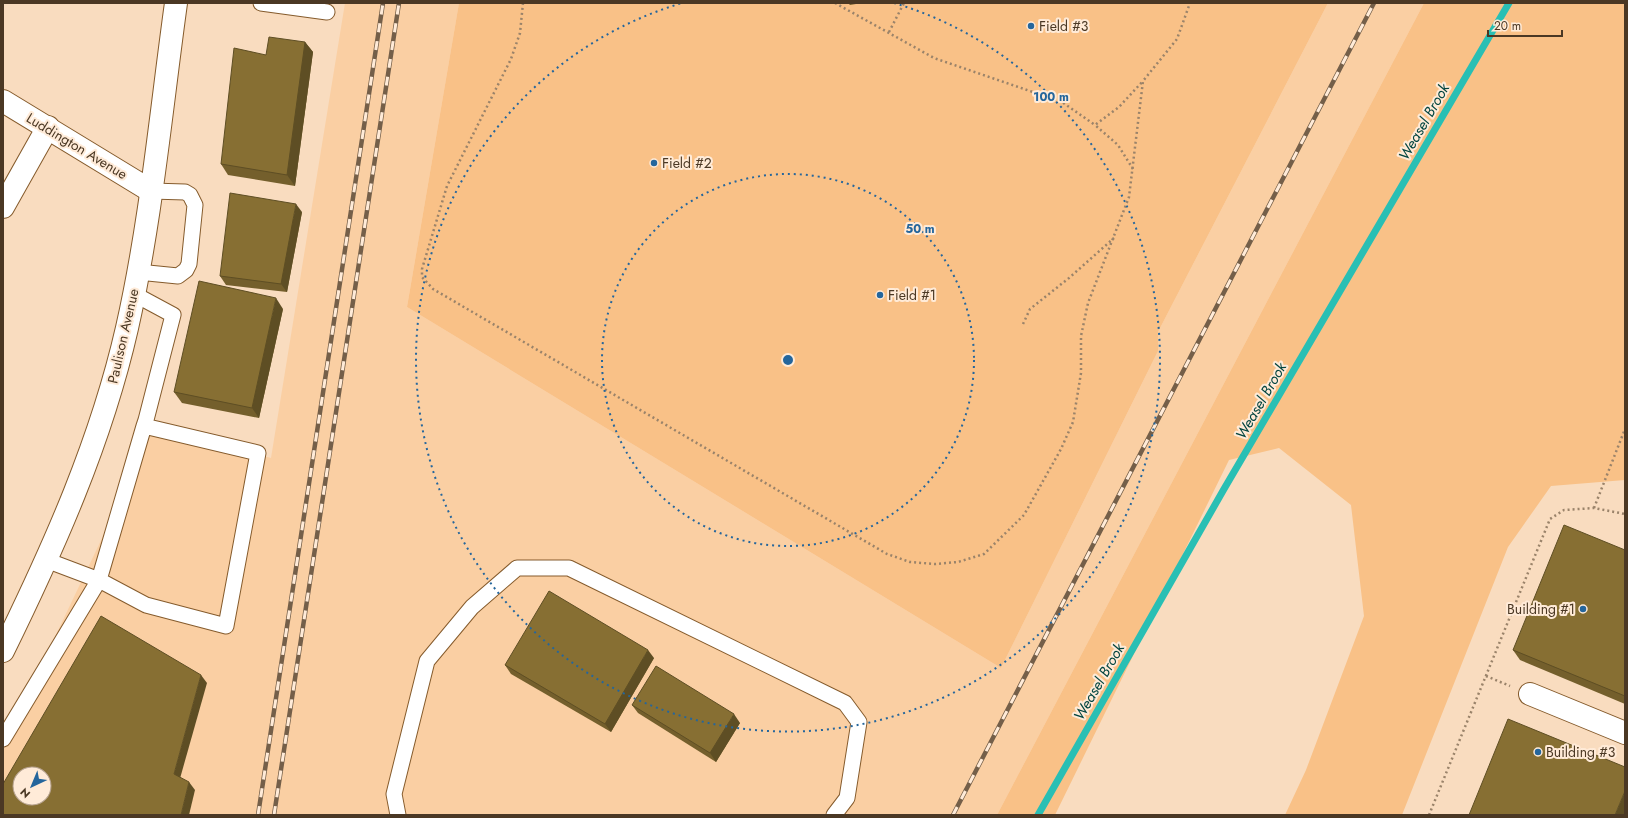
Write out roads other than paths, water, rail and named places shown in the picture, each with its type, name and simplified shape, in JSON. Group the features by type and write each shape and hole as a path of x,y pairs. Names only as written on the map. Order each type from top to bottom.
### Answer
{"main road":[{"name":"Paulison Avenue","path":"3,651 46,560 81,480 107,403 127,329 151,191 176,3"},
{"name":"Luddington Avenue","path":"3,101 151,191"},
{"path":"3,207 48,127"},
{"path":"1530,694 1625,733"}],"lane":[{"path":"261,3 327,12"},
{"path":"138,272 178,276 186,270 189,264 195,205 193,200 185,192 151,191"},
{"path":"3,739 99,580 145,423 172,315 134,294"},
{"path":"46,560 99,580 146,605 226,626 258,453 145,423"},
{"path":"398,815 394,794 427,662 472,607 517,568 569,568 844,703 859,722 847,798 834,815"}],"waterway":[{"name":"Weasel Brook","path":"1038,815 1224,489 1509,3"}],"railway":[{"path":"258,815 383,3"},
{"path":"274,815 399,3"},
{"path":"953,815 1374,3"}],"place":[{"name":"Field #3","path":"1031,26"},
{"name":"Field #2","path":"654,163"},
{"name":"Field #1","path":"880,295"},
{"name":"Building #1","path":"1583,609"},
{"name":"Building #3","path":"1538,752"}]}
